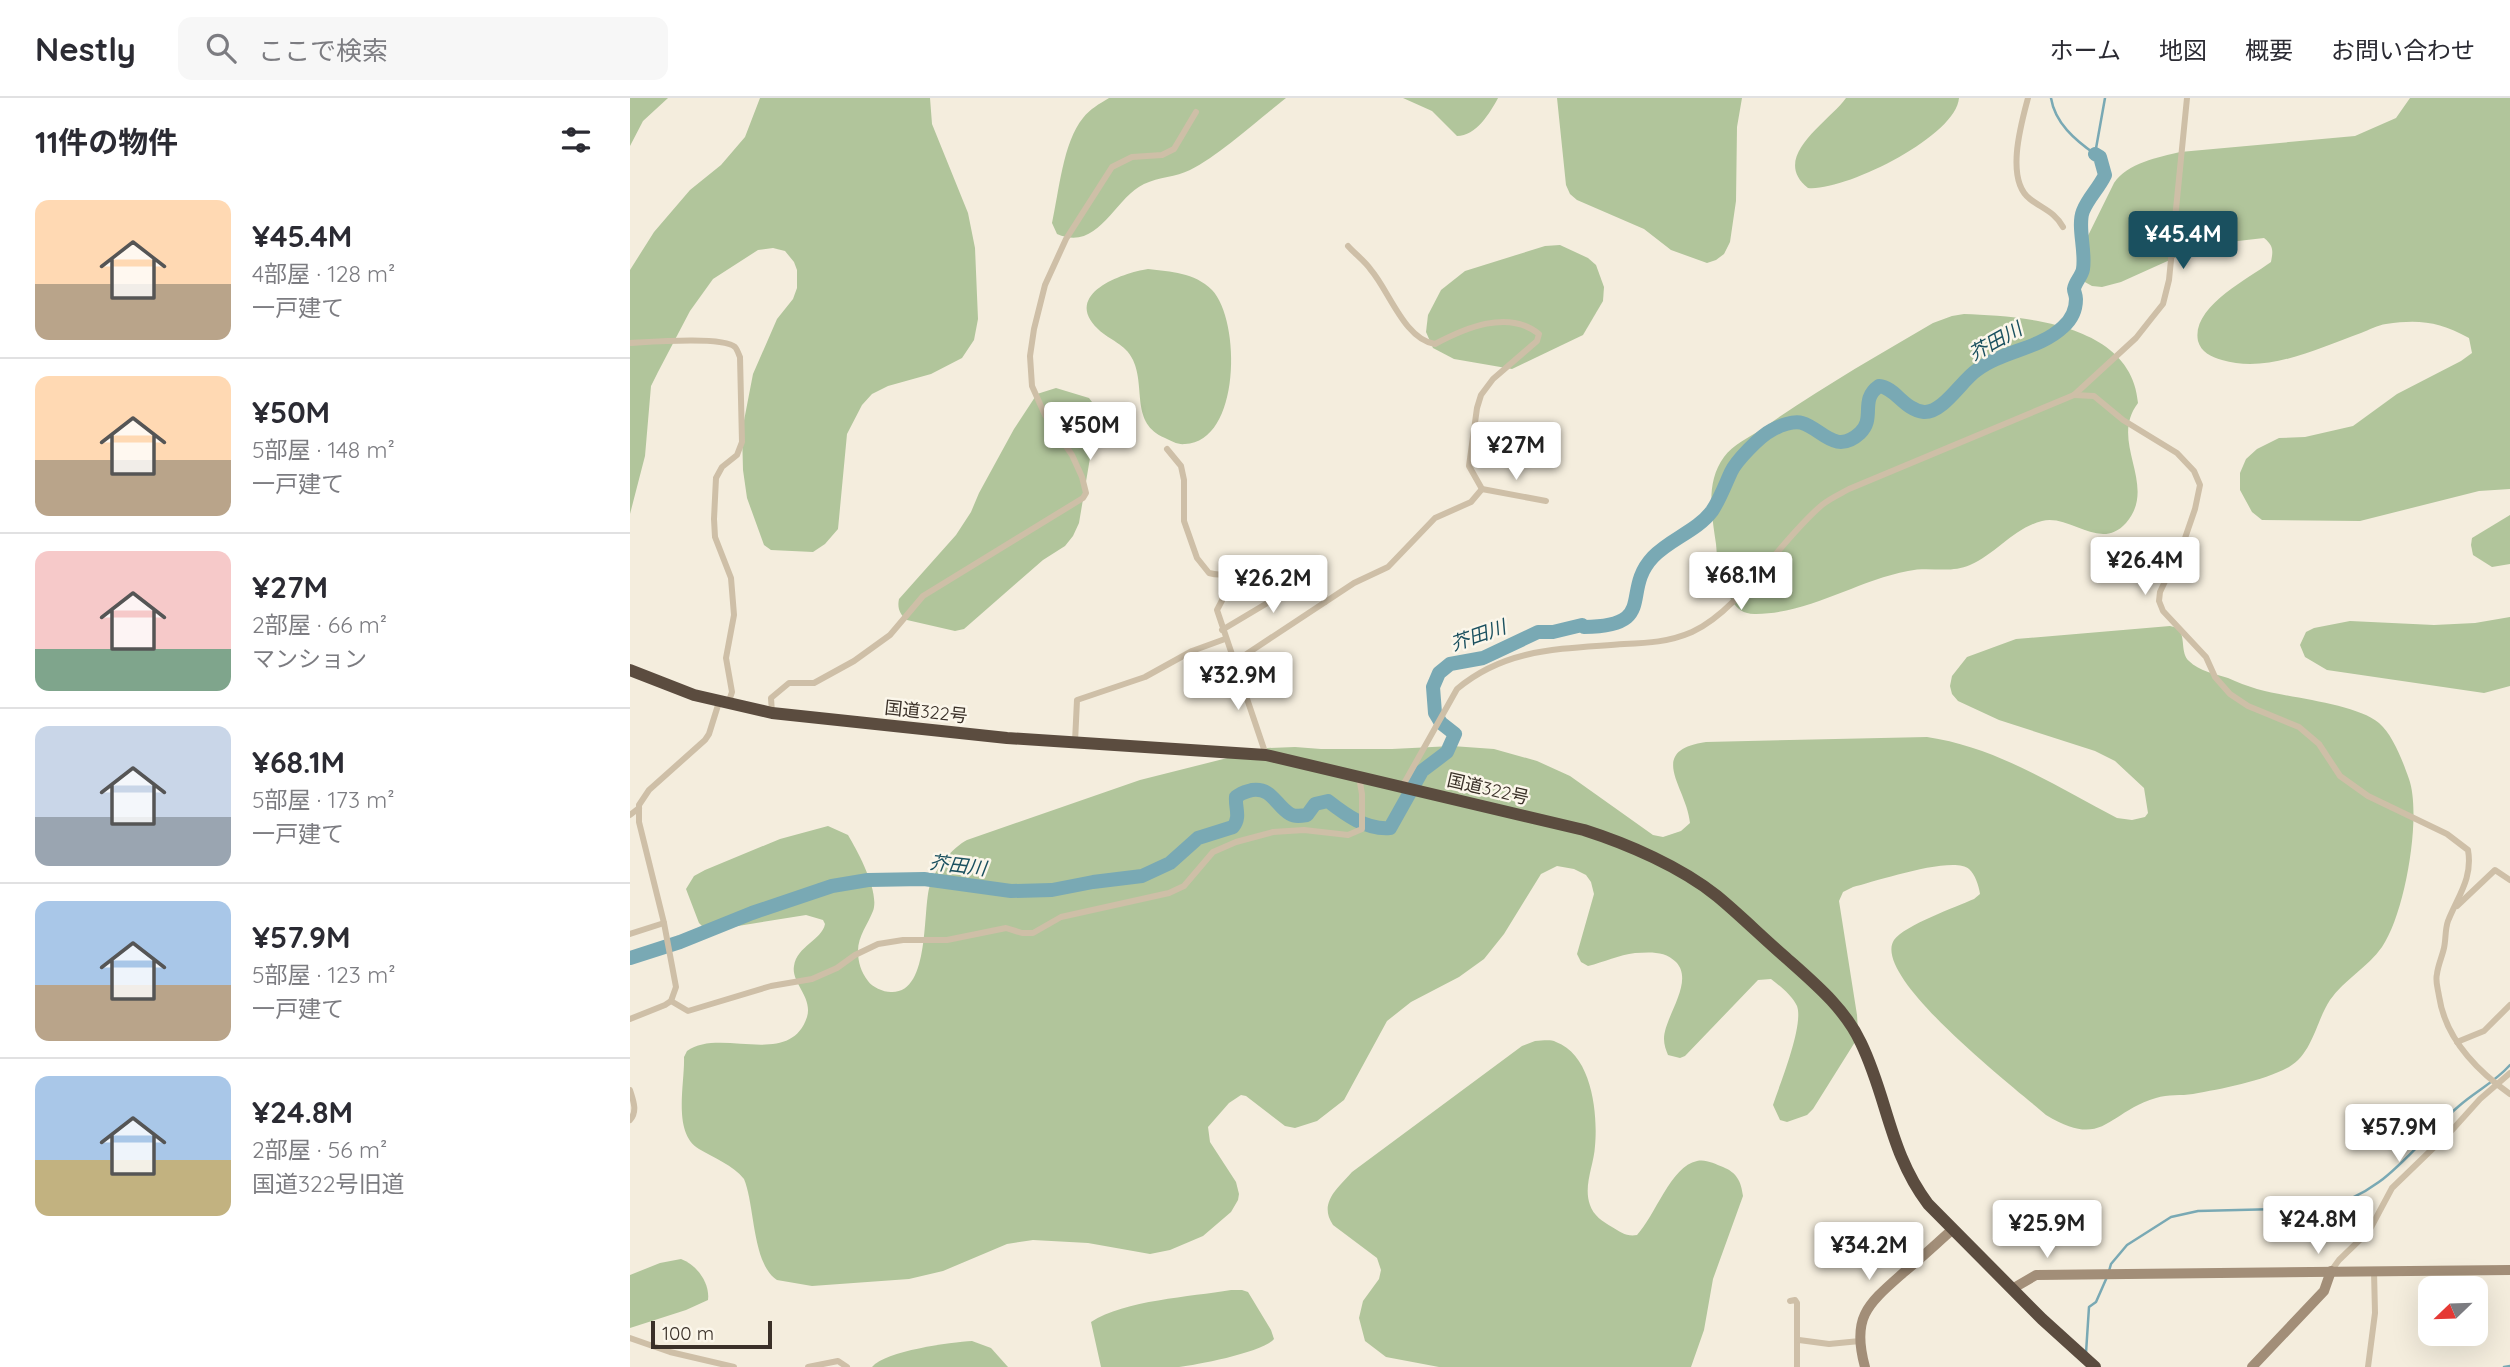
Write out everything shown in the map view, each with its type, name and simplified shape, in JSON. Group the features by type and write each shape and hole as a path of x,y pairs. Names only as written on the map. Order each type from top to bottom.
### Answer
{"highway":[{"name":"国道322号","path":"630,670 668,686 723,703 772,713 1007,738 1266,755 1584,830 1609,838 1664,864 1716,895 1820,989 1846,1018 1868,1059 1903,1166 1928,1204 2074,1350 2094,1366"}],"street":[{"path":"2028,98 2020,128 2017,177 2028,198 2057,216 2063,228"},
{"path":"1406,787 1457,689 1471,678 1521,654 1667,641 1693,631 1730,604 1822,504 1849,489 2039,412 2074,395 2136,338 2163,304 2169,280 2187,98"},
{"path":"772,713 771,698 789,683 814,684 855,661 890,635 923,596 1083,498 1086,493 1082,477 1072,455 1045,415 1032,386 1030,356 1045,285 1066,239 1112,167 1132,157 1162,155 1174,149 1196,112"},
{"path":"1348,246 1372,270 1412,331 1428,343 1435,344 1479,324 1494,322 1530,328 1539,334 1537,341 1493,379 1481,395 1469,466 1482,489 1546,501"},
{"path":"630,343 708,340 736,348 740,357 742,442 737,455 722,467 716,478 713,519 715,537 731,578 734,615 726,658 732,692 723,703 705,740 649,790 639,808 630,815"},
{"path":"2074,395 2094,396 2123,420 2177,453 2194,471 2200,485 2195,509 2184,541 2160,592 2159,601 2163,611 2206,657 2215,677 2230,694 2248,706 2299,727 2319,744 2340,776 2368,796 2447,834 2468,850 2468,876 2447,923 2445,946 2436,976 2445,1025 2497,1085 2510,1094"},
{"path":"1167,449 1181,467 1184,480 1184,521 1197,558 1209,573 1226,575 1241,568 1247,573 1229,587 1217,610 1266,755"},
{"path":"1236,661 1354,583 1388,567 1435,518 1471,502 1482,489"},
{"path":"1311,580 1318,586 1325,602"},
{"path":"1222,630 1269,602 1318,586"},
{"path":"1075,742 1077,699 1145,677 1192,651 1225,639"},
{"path":"671,1000 688,1011 771,986 812,979 878,944 903,940 947,940 1006,928 1021,933 1033,933 1061,917 1177,890 1184,886 1213,852 1260,834 1304,830 1333,834 1355,833 1362,829 1359,776"},
{"path":"630,1019 665,1005 671,1000 677,987 639,821 639,808"},
{"path":"2456,908 2495,870 2510,880"},
{"path":"630,934 664,923"},
{"path":"2457,1042 2484,1031 2510,1005"},
{"path":"2252,1367 2324,1291 2331,1271 2369,1231 2392,1188 2480,1099 2510,1073"},
{"path":"630,1090 635,1106 634,1116 630,1120"},
{"path":"1865,1367 1859,1336 1866,1312 1876,1296 1953,1229"},
{"path":"2012,1289 2036,1275 2510,1270"},
{"path":"2368,1367 2375,1313 2374,1271"},
{"path":"1790,1301 1797,1303 1797,1367"},
{"path":"630,1338 670,1352 734,1367"},
{"path":"1799,1340 1829,1344 1860,1341"},
{"path":"808,1367 838,1361 847,1367"}],"green space":[{"path":"630,98 668,98 643,121 630,146"},
{"path":"760,98 930,98 932,124 968,213 975,248 978,319 974,340 962,358 931,374 888,386 872,394 862,405 847,434 838,529 825,544 813,552 771,550 764,545 747,498 743,470 742,431 753,374 777,319 793,299 797,288 794,262 785,251 773,248 758,250 713,279 690,311 651,386 645,456 630,514 630,270 654,232 690,190 721,165 745,137"},
{"path":"1109,98 1286,98 1202,163 1185,172 1144,184 1133,191 1095,230 1072,238 1057,234 1052,223 1071,140 1086,115"},
{"path":"1403,98 1498,98 1487,117 1476,128 1457,136 1432,111"},
{"path":"1557,98 1742,98 1737,127 1736,201 1730,242 1724,254 1707,263 1671,250 1644,229 1577,200 1570,194 1566,185"},
{"path":"1846,98 1959,98 1953,113 1939,129 1896,159 1846,181 1808,188 1798,176 1795,164 1798,152"},
{"path":"2410,98 2510,98 2510,489 2479,491 2360,521 2262,520 2252,512 2240,490 2240,473 2246,459 2257,449 2279,438 2305,437 2353,426 2397,394 2472,353 2469,338 2429,323 2398,323 2380,325 2310,352 2275,362 2257,364 2222,360 2210,356 2201,348 2198,329 2203,317 2223,295 2271,262 2272,249 2264,238 2203,245 2121,282 2102,287 2083,281 2079,254 2114,183 2135,166 2180,152 2355,136 2396,118"},
{"path":"1560,245 1588,258 1596,265 1604,287 1603,301 1583,335 1512,369 1454,359 1433,348 1426,332 1428,315 1441,290 1465,271 1545,246"},
{"path":"1148,269 1182,274 1205,284 1221,305 1228,326 1231,351 1226,402 1217,423 1203,438 1185,444 1165,438 1147,423 1141,404 1137,371 1130,354 1098,329 1089,317 1087,305 1100,287 1124,275"},
{"path":"1964,314 2044,322 2096,341 2117,356 2131,377 2138,403 2130,418 2128,433 2138,494 2135,509 2126,523 2116,531 2106,534 2064,522 2042,521 2023,529 1979,560 1962,568 1908,571 1815,603 1776,612 1756,614 1742,611 1729,596 1717,559 1711,499 1714,477 1724,457 1742,442 1868,361 1933,323"},
{"path":"1056,388 1089,398 1098,410 1103,430 1099,445 1090,458 1079,523 1073,536 1065,546 1043,560 964,629 955,631 907,620 900,611 899,599 956,535 971,512 1014,429 1037,394"},
{"path":"2510,515 2510,564 2492,567 2473,555 2472,538"},
{"path":"2510,617 2510,686 2484,693 2327,670 2305,657 2300,645 2306,632 2314,628 2350,621 2434,625 2475,623"},
{"path":"2170,626 2178,628 2182,636 2186,658 2202,670 2257,689 2354,711 2379,723 2401,757 2413,795 2414,816 2409,865 2398,912 2390,932 2376,954 2330,1000 2304,1054 2289,1067 2267,1076 2216,1090 2156,1098 2139,1104 2093,1129 2065,1125 2046,1115 1980,1059 1924,1005 1904,980 1893,957 1894,940 1900,934 1980,894 1969,869 1947,865 1895,875 1843,892 1839,901 1857,1015 1858,1030 1855,1042 1813,1109 1807,1115 1787,1122 1780,1120 1773,1105 1790,1055 1798,1015 1797,1006 1789,994 1771,979 1758,980 1685,1056 1680,1058 1668,1055 1664,1041 1665,1030 1681,989 1681,970 1672,958 1652,953 1629,954 1588,966 1581,962 1577,954 1594,894 1591,882 1586,875 1574,869 1557,866 1541,874 1504,934 1484,959 1459,977 1411,1002 1387,1021 1344,1100 1317,1121 1295,1128 1285,1126 1246,1096 1241,1095 1229,1103 1208,1127 1210,1142 1236,1182 1238,1200 1231,1212 1203,1236 1170,1250 1150,1254 1088,1243 1033,1240 1007,1244 943,1271 909,1279 812,1286 777,1280 769,1272 758,1248 744,1179 729,1166 699,1149 685,1132 682,1107 684,1057 687,1051 701,1045 717,1043 770,1044 786,1041 798,1032 807,1017 807,1003 794,966 800,953 823,930 823,920 806,915 707,931 699,923 686,889 694,876 705,870 780,839 828,826 848,835 867,872 874,903 860,940 859,963 870,983 878,989 891,992 904,989 913,980 919,965 932,879 950,853 962,843 1140,780 1267,748 1392,749 1452,746 1494,749 1537,761 1570,776 1653,835 1663,837 1681,831 1690,823 1673,762 1677,753 1688,747 1706,742 1927,737 1977,749 2025,769 2117,818 2132,820 2145,817 2148,813 2144,788 2115,761 2095,751 1999,720 1958,701 1950,686 1952,676 1967,657 2016,639"},
{"path":"1535,1041 1554,1041 1568,1049 1585,1072 1593,1102 1596,1133 1588,1198 1593,1212 1605,1223 1624,1234 1637,1235 1679,1172 1697,1161 1707,1161 1723,1167 1732,1172 1739,1182 1743,1196 1713,1279 1704,1330 1691,1367 1439,1367 1386,1357 1365,1341 1359,1318 1363,1301 1379,1279 1381,1270 1377,1258 1333,1225 1328,1210 1332,1196 1352,1172 1522,1046"},
{"path":"681,1259 701,1275 707,1287 708,1300 630,1328 630,1275 660,1263"},
{"path":"1231,1290 1248,1292 1271,1330 1274,1339 1268,1344 1230,1357 1179,1367 1101,1367 1091,1322 1139,1304"},
{"path":"972,1341 991,1348 1008,1367 872,1367 879,1361 904,1352"}],"waterway":[{"path":"2051,98 2061,123 2073,137 2095,154 2105,98"},
{"name":"芥田川","path":"630,958 832,886 868,880 924,879 1011,891 1052,890 1142,876 1170,863 1198,838 1233,827 1237,816 1236,797 1252,790 1269,794 1285,811 1294,816 1307,815 1315,804 1328,801 1365,824 1390,828 1422,771 1447,752 1455,734 1441,723 1435,713 1433,687 1439,673 1450,664 1483,658 1538,632 1622,621 1630,614 1644,570 1653,557 1706,518 1738,462 1755,443 1772,430 1799,422 1836,441 1851,439 1865,427 1870,397 1879,386 1890,390 1917,410 1931,411 1945,402 1971,375 1987,364 2043,340 2063,327 2074,311 2074,289 2083,269 2081,217 2105,175 2100,157 2095,154"},
{"path":"2109,1271 2111,1264 2127,1245 2171,1217 2198,1211 2322,1208 2364,1192 2397,1167 2442,1121 2510,1065"},
{"path":"2086,1353 2089,1307 2096,1302 2107,1277"},
{"path":"2504,1367 2510,1366"}]}
